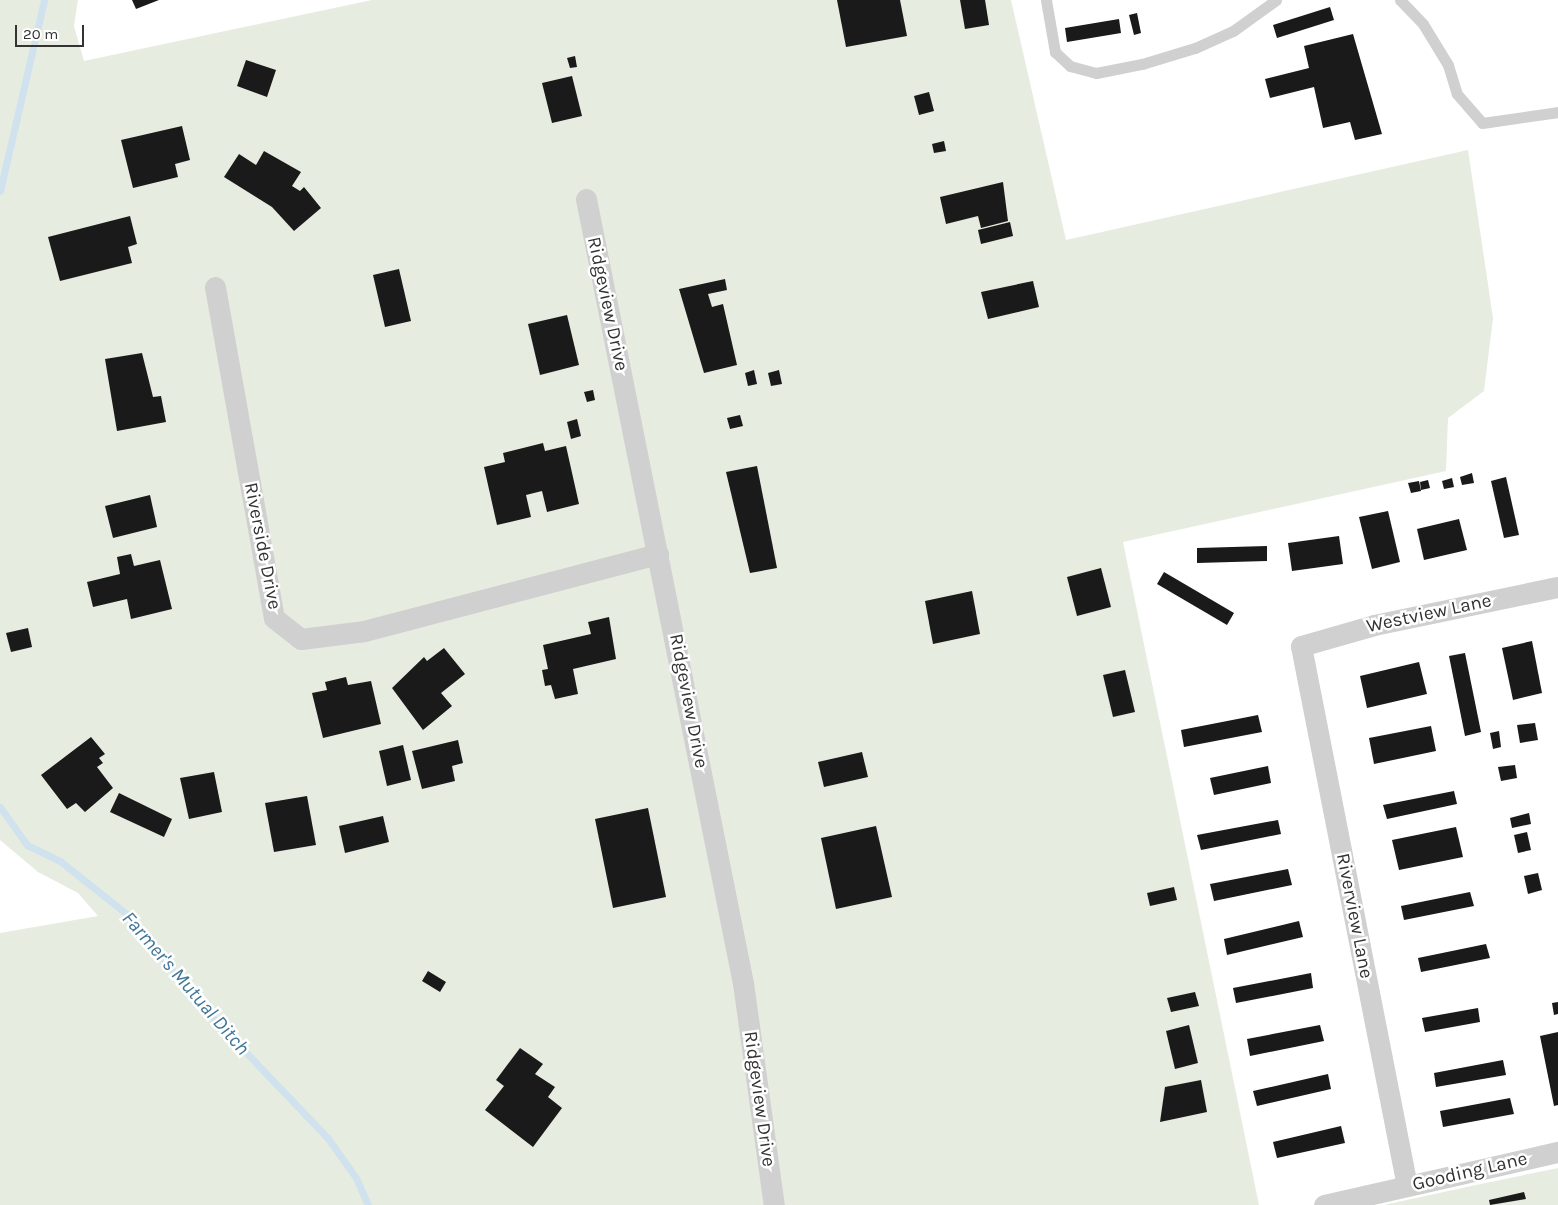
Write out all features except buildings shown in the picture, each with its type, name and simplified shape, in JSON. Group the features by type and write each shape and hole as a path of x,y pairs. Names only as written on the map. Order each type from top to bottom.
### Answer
{"street":[{"name":"Ridgeview Drive","path":"586,200 743,982 774,1205"},
{"name":"Riverside Drive","path":"215,287 274,618 300,639 364,631 658,554"},
{"name":"Westview Lane","path":"1301,646 1374,625 1558,587"},
{"name":"Riverview Lane","path":"1301,646 1407,1186"},
{"name":"Gooding Lane","path":"1324,1205 1558,1152"}],"lane":[{"path":"1046,0 1055,52 1070,66 1096,73 1142,64 1195,48 1233,31 1276,0"},
{"path":"1400,0 1423,24 1448,65 1457,94 1482,123 1558,112"}],"shaded area":[{"path":"0,0 78,0 74,26 84,61 372,0 1011,0 1066,240 1468,150 1493,318 1484,391 1448,418 1446,471 1123,542 1259,1205 0,1205 0,933 98,916 78,893 38,872 0,840"},
{"path":"1558,1168 1558,1205 1384,1205 1476,1185"}],"waterway":[{"name":"Farmer's Mutual Ditch","path":"0,191 44,0"},
{"name":"Farmer's Mutual Ditch","path":"0,807 27,845 60,861 132,918 193,997 327,1137 356,1178 368,1205"}]}
